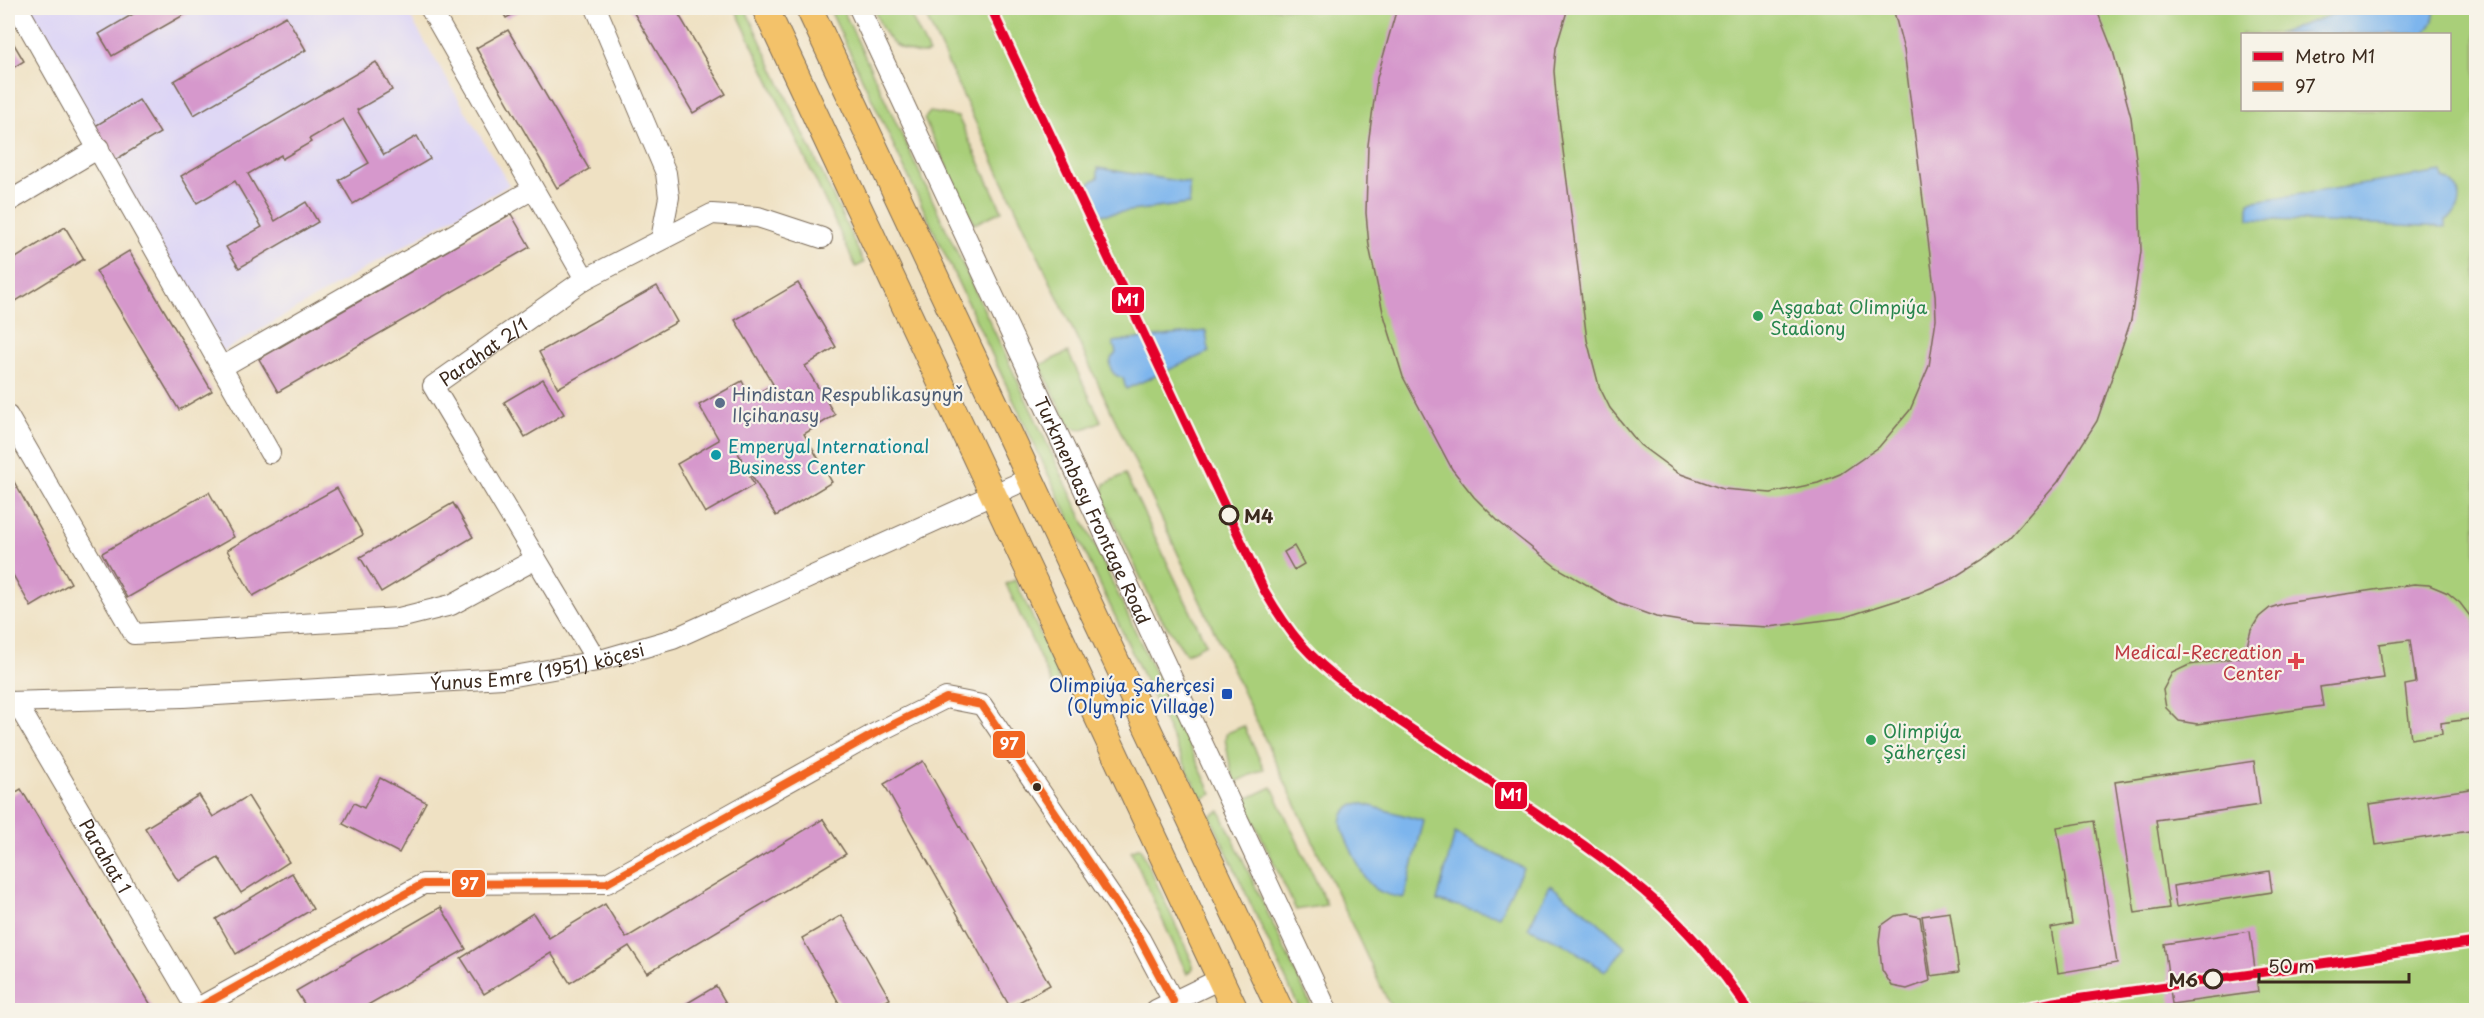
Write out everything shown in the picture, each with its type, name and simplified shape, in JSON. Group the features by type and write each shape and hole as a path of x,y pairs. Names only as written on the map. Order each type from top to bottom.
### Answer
{"main road":[{"path":"765,8 1235,1011"},
{"path":"809,8 1280,1011"}],"street":[{"path":"18,8 270,453"},
{"path":"430,8 585,279"},
{"path":"596,8 666,173 669,198 661,239"},
{"name":"Turkmenbasy Frontage Road","path":"859,8 1328,1011"},
{"path":"8,202 99,148"},
{"path":"222,367 533,189"},
{"name":"Parahat 2/1","path":"597,661 434,386 585,279 712,214 758,217 822,238"},
{"path":"8,416 134,634 399,618 452,604 536,559"},
{"name":"Ýunus Emre (1951) köçesi","path":"12,702 183,697 502,678 597,661 673,639 1030,478"},
{"name":"Parahat 1","path":"12,702 197,1010 423,884 607,883 874,734 946,698 982,705 1140,939 1164,1006 1220,979"}],"shaded area":[{"path":"22,8 405,8 509,185 222,352"}],"green space":[{"path":"735,8 745,8 864,263 856,267"},
{"path":"829,8 842,8 1212,794 1201,799"},
{"path":"873,8 907,8 929,53 920,54 898,47 883,31"},
{"name":"Olimpiýa Şäherçesi","path":"922,8 2476,8 2476,1010 1392,1010"},
{"path":"930,112 958,117 1002,211 974,224 924,119"},
{"path":"1068,352 1101,421 1080,429 1068,423 1040,365"},
{"path":"1125,474 1206,644 1186,654 1157,612 1102,496 1105,484"},
{"path":"1015,580 1057,670 1058,687 1054,689 1006,584"},
{"path":"1244,726 1264,769 1236,782 1231,771 1225,738 1227,733"},
{"path":"1272,787 1327,905 1296,910 1244,800"},
{"path":"1220,811 1313,1010 1300,1010 1210,816"},
{"path":"1140,847 1192,961 1192,969 1187,974 1131,851"}],"water":[{"path":"2351,8 2434,8 2433,20 2424,33 2280,33"},
{"path":"1098,168 1189,183 1189,204 1098,215 1098,203 1090,199 1088,189 1090,183 1098,178"},
{"path":"2442,172 2443,179 2455,187 2460,198 2457,210 2446,220 2446,227 2249,219 2249,202"},
{"path":"1206,331 1209,352 1126,389 1123,378 1110,368 1111,360 1116,353 1113,342"},
{"path":"1360,803 1424,821 1404,898 1382,892 1370,884 1347,841 1342,825 1344,812"},
{"path":"1455,833 1523,868 1499,916 1437,901"},
{"path":"1550,885 1589,914 1626,947 1605,971 1564,944 1528,928"}],"building":[{"path":"133,8 196,8 112,56 99,34 135,13"},
{"path":"500,8 525,8 506,18"},
{"path":"631,8 675,8 726,94 693,113"},
{"name":"Aşgabat Olimpiýa Stadiony","path":"1397,8 1568,8 1556,48 1554,71 1587,340 1599,386 1610,408 1640,445 1678,473 1723,489 1771,493 1818,483 1840,474 1879,447 1910,410 1929,366 1936,319 1935,295 1904,50 1893,8 2096,8 2113,51 2131,117 2139,183 2141,251 2131,320 2097,421 2058,482 2009,538 1980,561 1950,580 1914,595 1842,618 1768,627 1693,623 1656,617 1620,604 1556,567 1499,522 1474,497 1452,469 1403,377 1383,312 1369,246 1366,213 1368,145 1377,78"},
{"path":"286,16 306,50 194,115 174,81"},
{"path":"508,30 589,169 557,188 476,48"},
{"path":"8,34 24,61 8,71"},
{"path":"376,62 392,90 357,110 384,155 417,136 430,159 353,204 339,180 369,163 343,119 309,139 311,142 282,159 281,155 248,174 275,221 306,202 318,222 239,268 226,247 262,227 235,181 197,203 181,176"},
{"path":"139,100 160,133 110,163 90,129"},
{"path":"511,214 530,247 278,392 259,359"},
{"path":"65,227 84,259 8,306 8,263"},
{"path":"129,251 212,391 179,410 96,271"},
{"path":"798,283 836,347 805,366 835,415 804,434 832,482 776,516 738,453 754,485 705,513 677,464 719,440 699,405 742,381 751,398 773,384 735,320"},
{"path":"657,286 677,322 558,388 539,352"},
{"path":"543,379 564,414 525,437 504,402"},
{"path":"8,471 71,583 31,607 8,566"},
{"path":"337,488 363,535 253,596 227,550"},
{"path":"209,492 234,537 127,598 102,553"},
{"path":"453,503 473,537 381,592 360,557"},
{"path":"1294,546 1304,564 1294,570 1284,552"},
{"name":"Medical-Recreation Center","path":"2414,584 2429,585 2448,593 2460,603 2473,620 2476,630 2476,718 2441,723 2442,734 2411,739 2405,685 2416,683 2410,640 2379,644 2384,678 2320,687 2323,706 2197,724 2179,721 2166,708 2163,690 2172,673 2189,665 2248,656 2247,646 2251,630 2259,617 2270,608 2285,603"},
{"path":"923,761 1050,985 1010,1007 884,784"},
{"path":"2254,761 2260,805 2156,820 2169,908 2135,913 2115,782"},
{"path":"380,778 426,802 399,853 343,824 354,803 364,808"},
{"path":"2476,788 2476,830 2376,845 2370,804"},
{"path":"21,789 154,1010 8,1010 8,797"},
{"path":"199,795 213,817 248,796 289,862 241,893 218,857 178,881 145,828"},
{"path":"823,819 846,854 647,973 629,946 570,983 551,953 484,994 461,958 533,913 549,938 605,904 626,938"},
{"path":"2094,821 2117,963 2058,973 2051,928 2072,924 2057,827"},
{"path":"2269,871 2272,892 2176,907 2173,886"},
{"path":"292,873 313,909 236,954 216,919"},
{"path":"441,907 466,949 359,1010 308,1010 296,991"},
{"path":"1950,912 1959,972 1931,976 1922,916"},
{"path":"1906,914 1920,917 1930,981 1907,989 1892,986 1882,970 1879,941 1881,926 1895,916"},
{"path":"842,915 890,999 869,1010 843,1010 802,938"},
{"name":"M6","path":"2250,931 2258,992 2172,1004 2164,944"},
{"path":"716,986 730,1010 681,1010 679,1008"}],"metro line":[{"name":"M1","path":"991,8 1264,590 1282,620 1311,655 1350,688 1548,820 1643,890 1698,944 1724,975 1748,1010"},
{"name":"M1","path":"2016,1010 2054,1002 2476,942"}],"transit line":[{"name":"97","path":"196,1009 423,884 607,883 874,734 946,698 982,705 1140,939 1173,1001"}],"place":[{"name":"Aşgabat Olimpiýa Stadiony","path":"1758,316"},
{"name":"Hindistan Respublikasynyň Ilçihanasy","path":"720,403"},
{"name":"Emperyal International Business Center","path":"716,455"},
{"name":"M4","path":"1229,515"},
{"name":"Medical-Recreation Center","path":"2296,661"},
{"name":"Olimpiýa Şaherçesi (Olympic Village)","path":"1227,694"},
{"name":"Olimpiýa Şäherçesi","path":"1871,740"},
{"name":"M6","path":"2213,979"}]}
